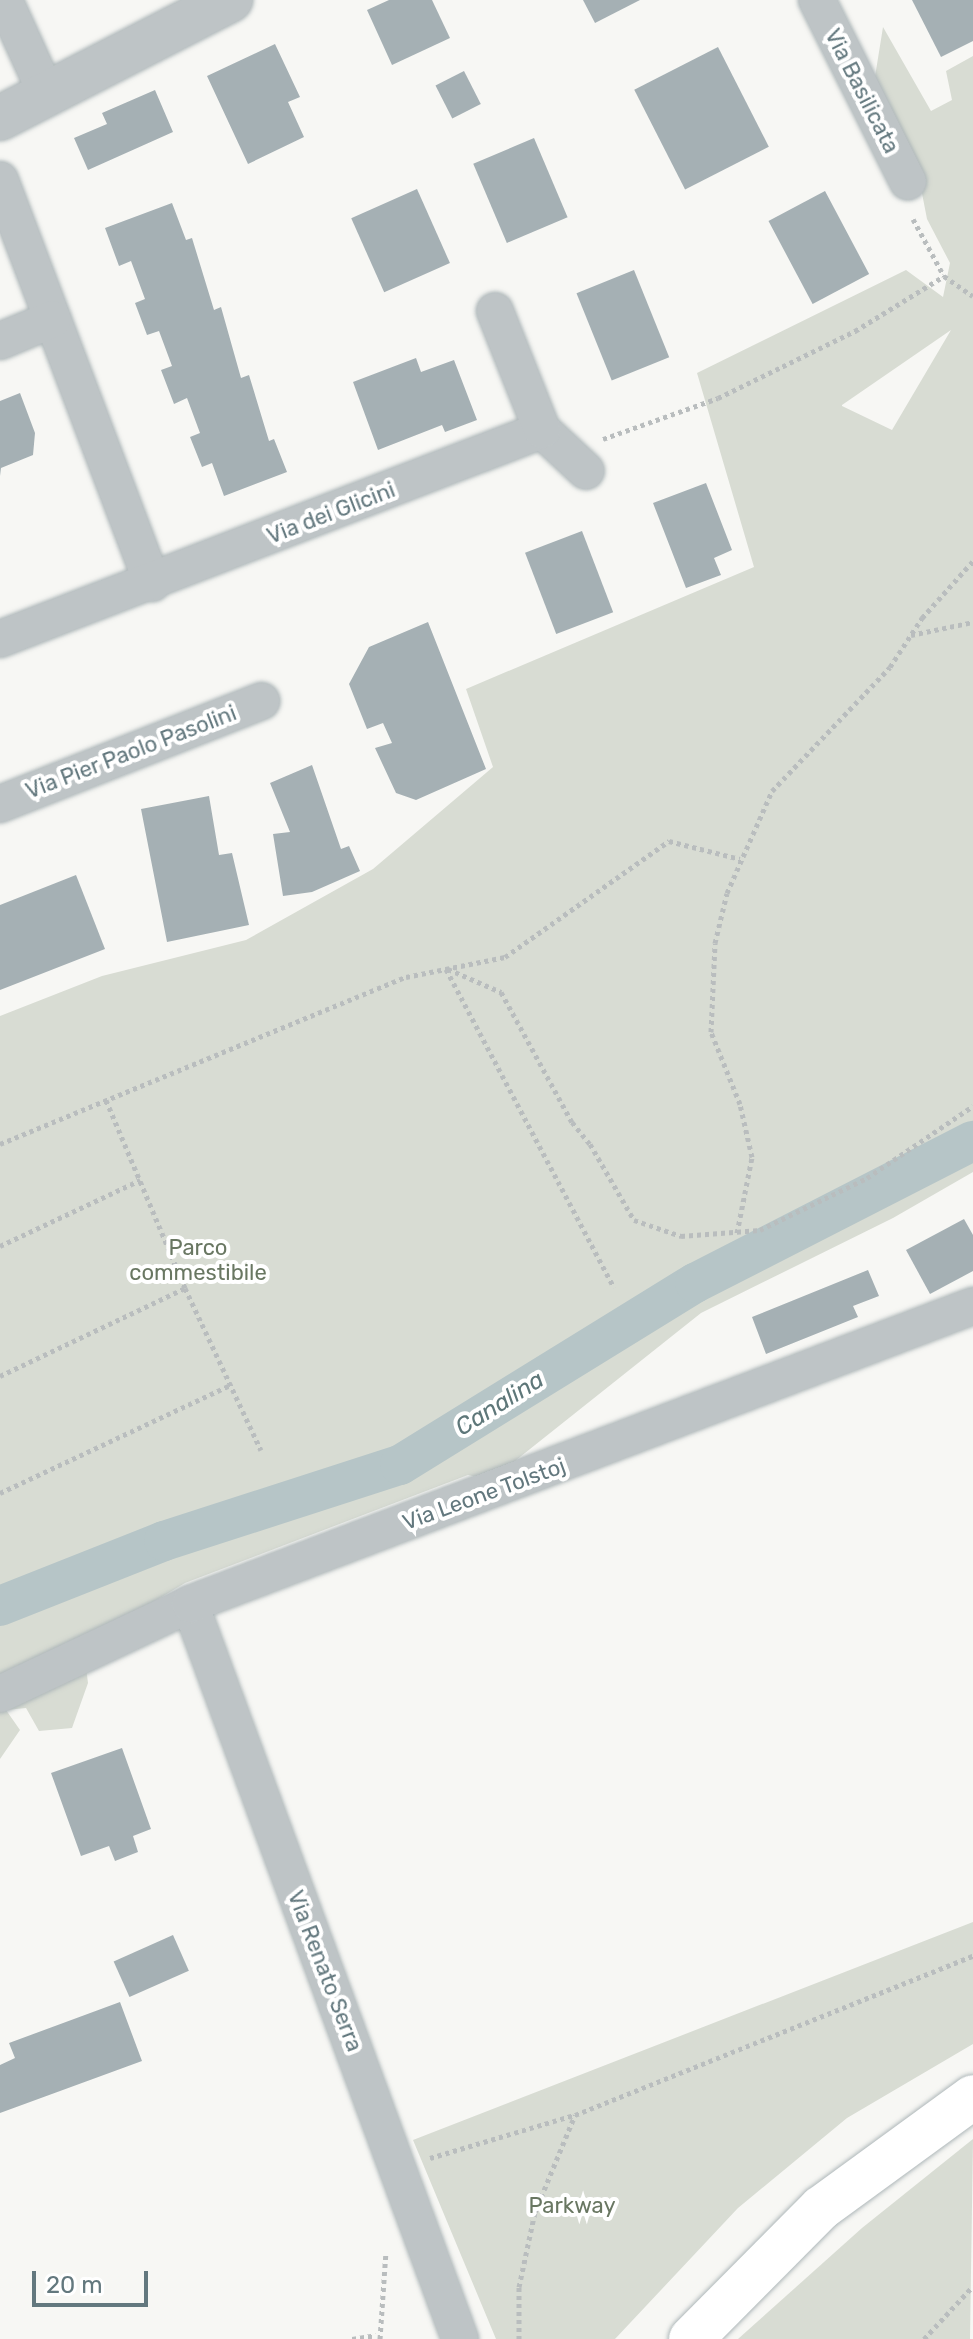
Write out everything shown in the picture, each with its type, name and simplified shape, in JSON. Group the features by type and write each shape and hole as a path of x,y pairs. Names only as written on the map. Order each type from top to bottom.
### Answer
{"main road":[{"path":"691,2339 821,2208 973,2097"}],"street":[{"path":"4,0 47,95"},
{"path":"0,118 230,0"},
{"name":"Via Basilicata","path":"817,0 908,182"},
{"path":"0,180 152,583"},
{"path":"495,311 565,451"},
{"path":"0,341 53,319"},
{"name":"Via dei Glicini","path":"0,639 152,583 565,451"},
{"name":"Via Pier Paolo Pasolini","path":"0,804 261,701"},
{"name":"Via Leone Tolstoj","path":"0,1694 190,1604 973,1306"},
{"name":"Via Renato Serra","path":"190,1604 401,2168 460,2339"}],"path":[{"path":"908,182 913,222 944,276 973,296"},
{"path":"565,451 718,398 855,331 944,276"},
{"path":"737,1233 752,1157 740,1104 711,1032 710,993 715,943 740,859 772,791 890,667 911,635 973,561"},
{"path":"911,635 927,636 973,622"},
{"path":"0,1144 406,977 505,957 669,841 740,859"},
{"path":"445,968 501,992 572,1122 590,1144 634,1220 681,1236 760,1230 867,1178 973,1106"},
{"path":"445,968 614,1287"},
{"path":"106,1100 185,1288 261,1450"},
{"path":"0,1246 140,1180"},
{"path":"0,1376 185,1288"},
{"path":"0,1493 231,1385"},
{"path":"401,2168 575,2115 973,1956"},
{"path":"519,2339 519,2287 535,2212 575,2115"},
{"path":"352,2339 378,2337 387,2252 382,2241"},
{"path":"924,2339 973,2286"}],"green space":[{"name":"Parco commestibile","path":"883,27 931,111 952,100 946,71 973,56 973,1172 893,1218 701,1313 491,1480 468,1475 185,1583 83,1644 88,1683 72,1728 39,1731 26,1708 6,1710 20,1730 0,1759 0,1016 102,976 246,940 373,869 493,767 466,689 754,567 697,373 906,270 943,297 950,263 927,219 919,178 874,83","holes":["951,330 892,430 842,405"]},
{"name":"Parkway","path":"973,1922 973,2044 847,2118 738,2208 615,2339 496,2339 413,2140"},
{"path":"973,2139 970,2339 738,2339 862,2228"}],"building":[{"path":"389,0 432,0 450,38 392,65 367,10"},
{"path":"583,0 640,0 595,23"},
{"path":"912,0 973,0 973,41 941,57"},
{"path":"275,44 300,97 288,102 304,137 248,164 207,76"},
{"path":"718,47 769,147 685,189 634,90"},
{"path":"464,71 481,104 452,118 435,86"},
{"path":"155,90 173,132 88,170 74,138 107,124 102,113"},
{"path":"534,138 568,217 507,243 473,164"},
{"path":"417,189 450,263 384,292 351,218"},
{"path":"825,191 869,274 813,304 768,221"},
{"path":"172,203 186,240 192,238 214,310 221,307 241,378 249,375 269,441 274,439 287,472 224,496 212,463 202,467 190,437 200,433 187,398 174,404 161,370 172,366 159,331 147,335 135,303 145,299 131,261 119,266 105,228"},
{"path":"634,270 669,357 612,380 577,293"},
{"path":"416,358 421,372 454,360 477,420 445,432 442,425 378,450 353,382"},
{"path":"20,393 35,433 33,455 1,468 0,476 0,401"},
{"path":"706,483 732,550 714,558 721,575 686,588 653,503"},
{"path":"582,531 613,612 556,634 525,553"},
{"path":"428,622 486,769 416,800 396,793 375,748 392,743 383,723 367,729 349,684 369,647"},
{"path":"312,765 341,849 349,846 360,871 312,892 283,896 273,834 290,832 270,783"},
{"path":"209,796 219,855 232,853 249,925 167,942 141,809"},
{"path":"76,875 105,949 0,990 0,905"},
{"path":"964,1219 973,1235 973,1271 930,1294 906,1250"},
{"path":"868,1270 879,1296 853,1306 858,1317 766,1354 752,1317"},
{"path":"122,1748 151,1829 133,1836 138,1852 115,1861 109,1846 81,1856 51,1773"},
{"path":"173,1935 189,1971 129,1997 114,1961"},
{"path":"120,2002 142,2061 0,2113 0,2065 15,2058 9,2043"}],"waterway":[{"name":"Canalina","path":"0,1606 164,1541 400,1465 695,1283 973,1141"}]}
